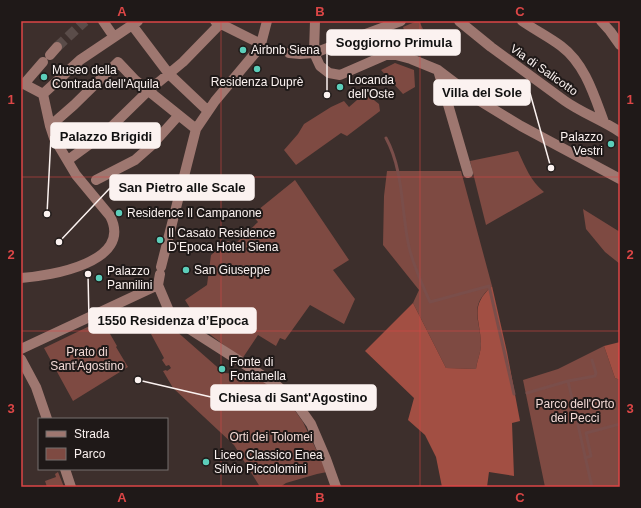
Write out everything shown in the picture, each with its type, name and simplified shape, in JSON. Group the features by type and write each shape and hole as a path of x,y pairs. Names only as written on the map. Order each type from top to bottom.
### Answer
{"street":[{"path":"103,21 114,37"},
{"path":"267,21 261,44 251,59 208,111 196,129 160,270 158,285 168,311 177,321 274,383 294,400 311,424 336,487"},
{"path":"315,21 314,53 320,66 325,71 340,75 390,55 411,59 438,70 475,98 520,126 620,179"},
{"path":"289,53 314,53 378,25 401,21"},
{"name":"Via di Salicotto","path":"459,21 491,47 564,101 620,132"},
{"path":"522,21 561,46 573,58 586,78 604,122"},
{"path":"601,21 610,30 620,45"},
{"path":"68,160 105,133 148,91 183,62 218,22 261,44"},
{"path":"43,94 71,67 135,23 169,74 208,111"},
{"path":"21,278 41,276 77,268 99,256 109,246 114,237 115,229 110,216 80,180 54,138 43,94 24,84 57,47"},
{"path":"50,126 118,62 129,75 196,129"},
{"path":"438,70 448,100 468,173"},
{"path":"96,180 135,160 152,145 178,116"},
{"path":"21,349 158,285"},
{"path":"21,359 36,387 46,417"},
{"path":"65,470 71,487"}],"green space":[{"path":"419,21 423,29 406,36 403,27"},
{"path":"395,63 414,70 415,87 403,94 381,70"},
{"path":"365,93 379,104 380,111 347,136 341,133 296,165 284,150 298,134 304,124 331,107 344,101 349,107"},
{"path":"518,151 532,178 544,192 486,225 470,161"},
{"path":"387,171 461,171 492,286 480,300 478,306 477,313 481,344 476,369 446,368 413,303 419,290 383,245 384,196"},
{"path":"295,180 349,260 333,270 355,299 344,324 310,305 285,340 280,338 276,346 258,335 242,359 203,329 185,300 207,285 211,255 228,241 235,244 258,222 252,215"},
{"path":"583,209 620,232 620,264 605,252 586,229"},
{"name":"Prato di Sant'Agostino","path":"102,320 128,367 73,401 44,348"},
{"name":"Orti dei Tolomei","path":"166,322 224,373 254,375 270,384 289,402 303,422 327,472 286,483 280,487 260,487 234,445 173,388 163,371 167,371 171,368 169,365 166,366 162,360 164,358 151,334"},
{"name":"Parco dell'Orto dei Pecci","path":"604,346 615,378 620,380 620,487 545,487 523,380 558,369"},
{"path":"58,472 64,487 47,487 45,481 56,477 55,474"}],"shaded area":[{"path":"492,286 507,352 520,421 512,423 514,476 489,472 487,487 442,487 436,457 425,435 408,420 414,398 365,351 413,303 446,368 476,369 481,344 478,306 480,300"},
{"path":"620,342 620,380 615,378 604,346"}],"waterway":[{"path":"386,138 392,151 399,177 406,233 411,254 430,302 489,286 514,394"},
{"path":"527,393 568,381 595,376 596,373 592,360"},
{"path":"568,381 592,487"},
{"path":"585,458 591,456 586,433 620,424"}],"tunnel":[{"path":"57,47 85,21"}],"place":[{"name":"Airbnb Siena","path":"243,50"},
{"name":"Residenza Duprè","path":"257,69"},
{"name":"Museo della Contrada dell'Aquila","path":"44,77"},
{"name":"Locanda dell'Oste","path":"340,87"},
{"name":"Soggiorno Primula","path":"327,95"},
{"name":"Palazzo Vestri","path":"611,144"},
{"name":"Villa del Sole","path":"551,168"},
{"name":"Residence Il Campanone","path":"119,213"},
{"name":"Palazzo Brigidi","path":"47,214"},
{"name":"Il Casato Residence D'Epoca Hotel Siena","path":"160,240"},
{"name":"San Pietro alle Scale","path":"59,242"},
{"name":"San Giuseppe","path":"186,270"},
{"name":"1550 Residenza d’Epoca","path":"88,274"},
{"name":"Palazzo Pannilini","path":"99,278"},
{"name":"Fonte di Fontanella","path":"222,369"},
{"name":"Chiesa di Sant'Agostino","path":"138,380"},
{"name":"Liceo Classico Enea Silvio Piccolomini","path":"206,462"}]}
